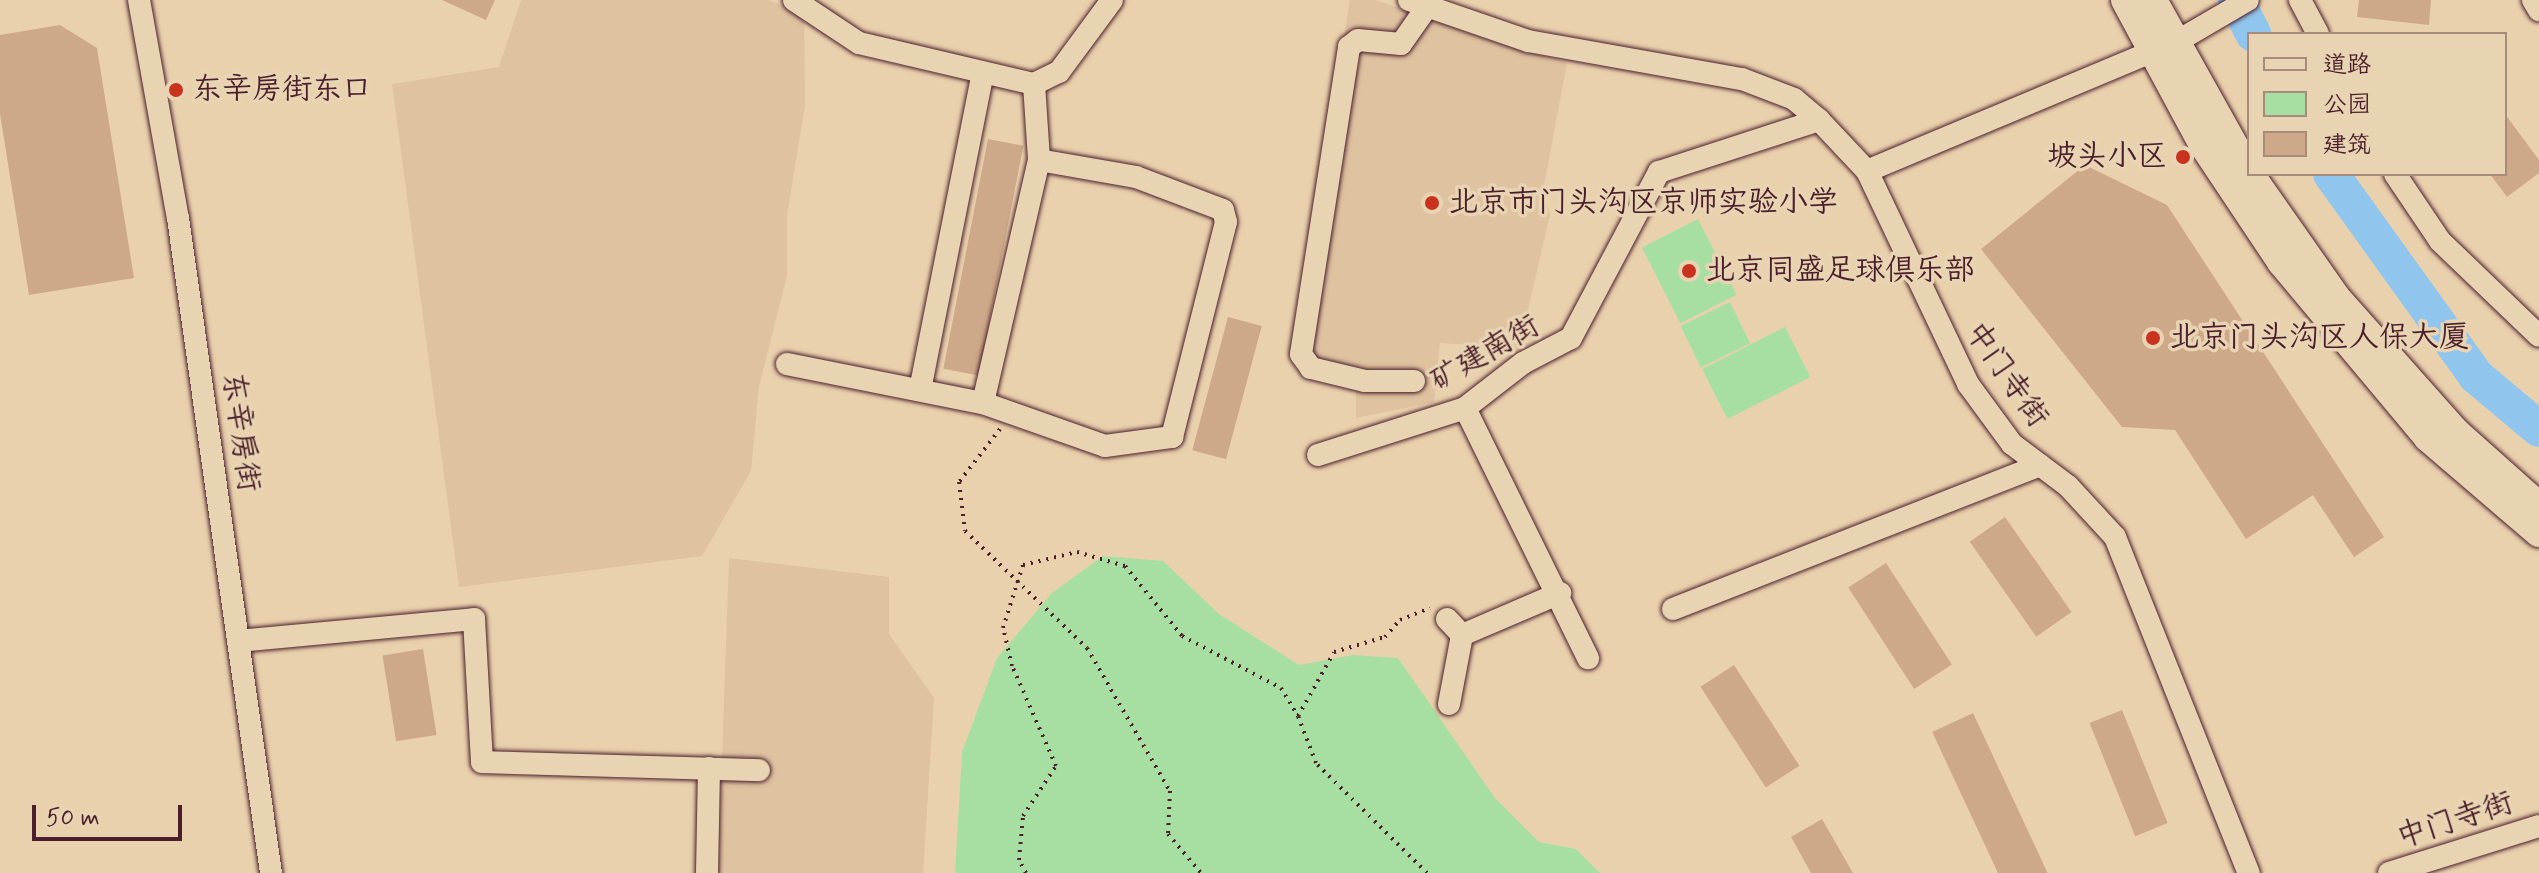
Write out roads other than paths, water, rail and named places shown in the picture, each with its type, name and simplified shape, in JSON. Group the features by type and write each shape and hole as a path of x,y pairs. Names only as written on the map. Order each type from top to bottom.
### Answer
{"main road":[{"path":"2125,0 2163,45 2247,169"},
{"path":"2153,0 2163,45 2211,158 2352,351 2428,438 2539,533"},
{"path":"2252,176 2336,297 2456,432 2539,506"}],"street":[{"name":"东辛房街","path":"139,0 178,218 271,873"},
{"path":"794,0 859,43 982,76 1034,84 1059,72 1112,0"},
{"path":"1867,171 2163,45 2212,22 2248,0"},
{"path":"2300,0 2317,32"},
{"path":"2533,0 2539,10"},
{"path":"1414,381 1365,381 1311,368 1301,354 1349,47 1358,40 1401,44 1418,3"},
{"name":"中门寺街","path":"1418,3 1528,41 1742,79 1794,99 1819,120 1867,171 1968,384 2012,444 2040,465 2115,537 2249,873"},
{"path":"920,390 982,76"},
{"path":"983,403 1039,160 1034,84"},
{"name":"矿建南街","path":"1318,455 1465,408 1523,363 1571,338 1659,172 1819,120"},
{"path":"787,364 983,403 1105,446 1172,437 1226,222 1223,210 1136,177 1039,160"},
{"path":"2396,176 2440,241 2539,336"},
{"path":"1465,408 1560,593 1588,658"},
{"path":"1673,609 2040,465"},
{"path":"1449,704 1455,627 1560,593"},
{"path":"238,641 474,619 482,762 759,770"},
{"path":"707,873 709,768"},
{"name":"中门寺街","path":"2389,873 2539,826"}],"waterway":[{"path":"2236,0 2252,32"},
{"path":"2332,176 2476,376 2539,429"}],"place":[{"name":"东辛房街东口","path":"176,90"},
{"name":"坡头小区","path":"2183,157"},
{"name":"北京市门头沟区京师实验小学","path":"1432,203"},
{"name":"北京同盛足球俱乐部","path":"1689,271"},
{"name":"北京门头沟区人保大厦","path":"2153,338"}]}
